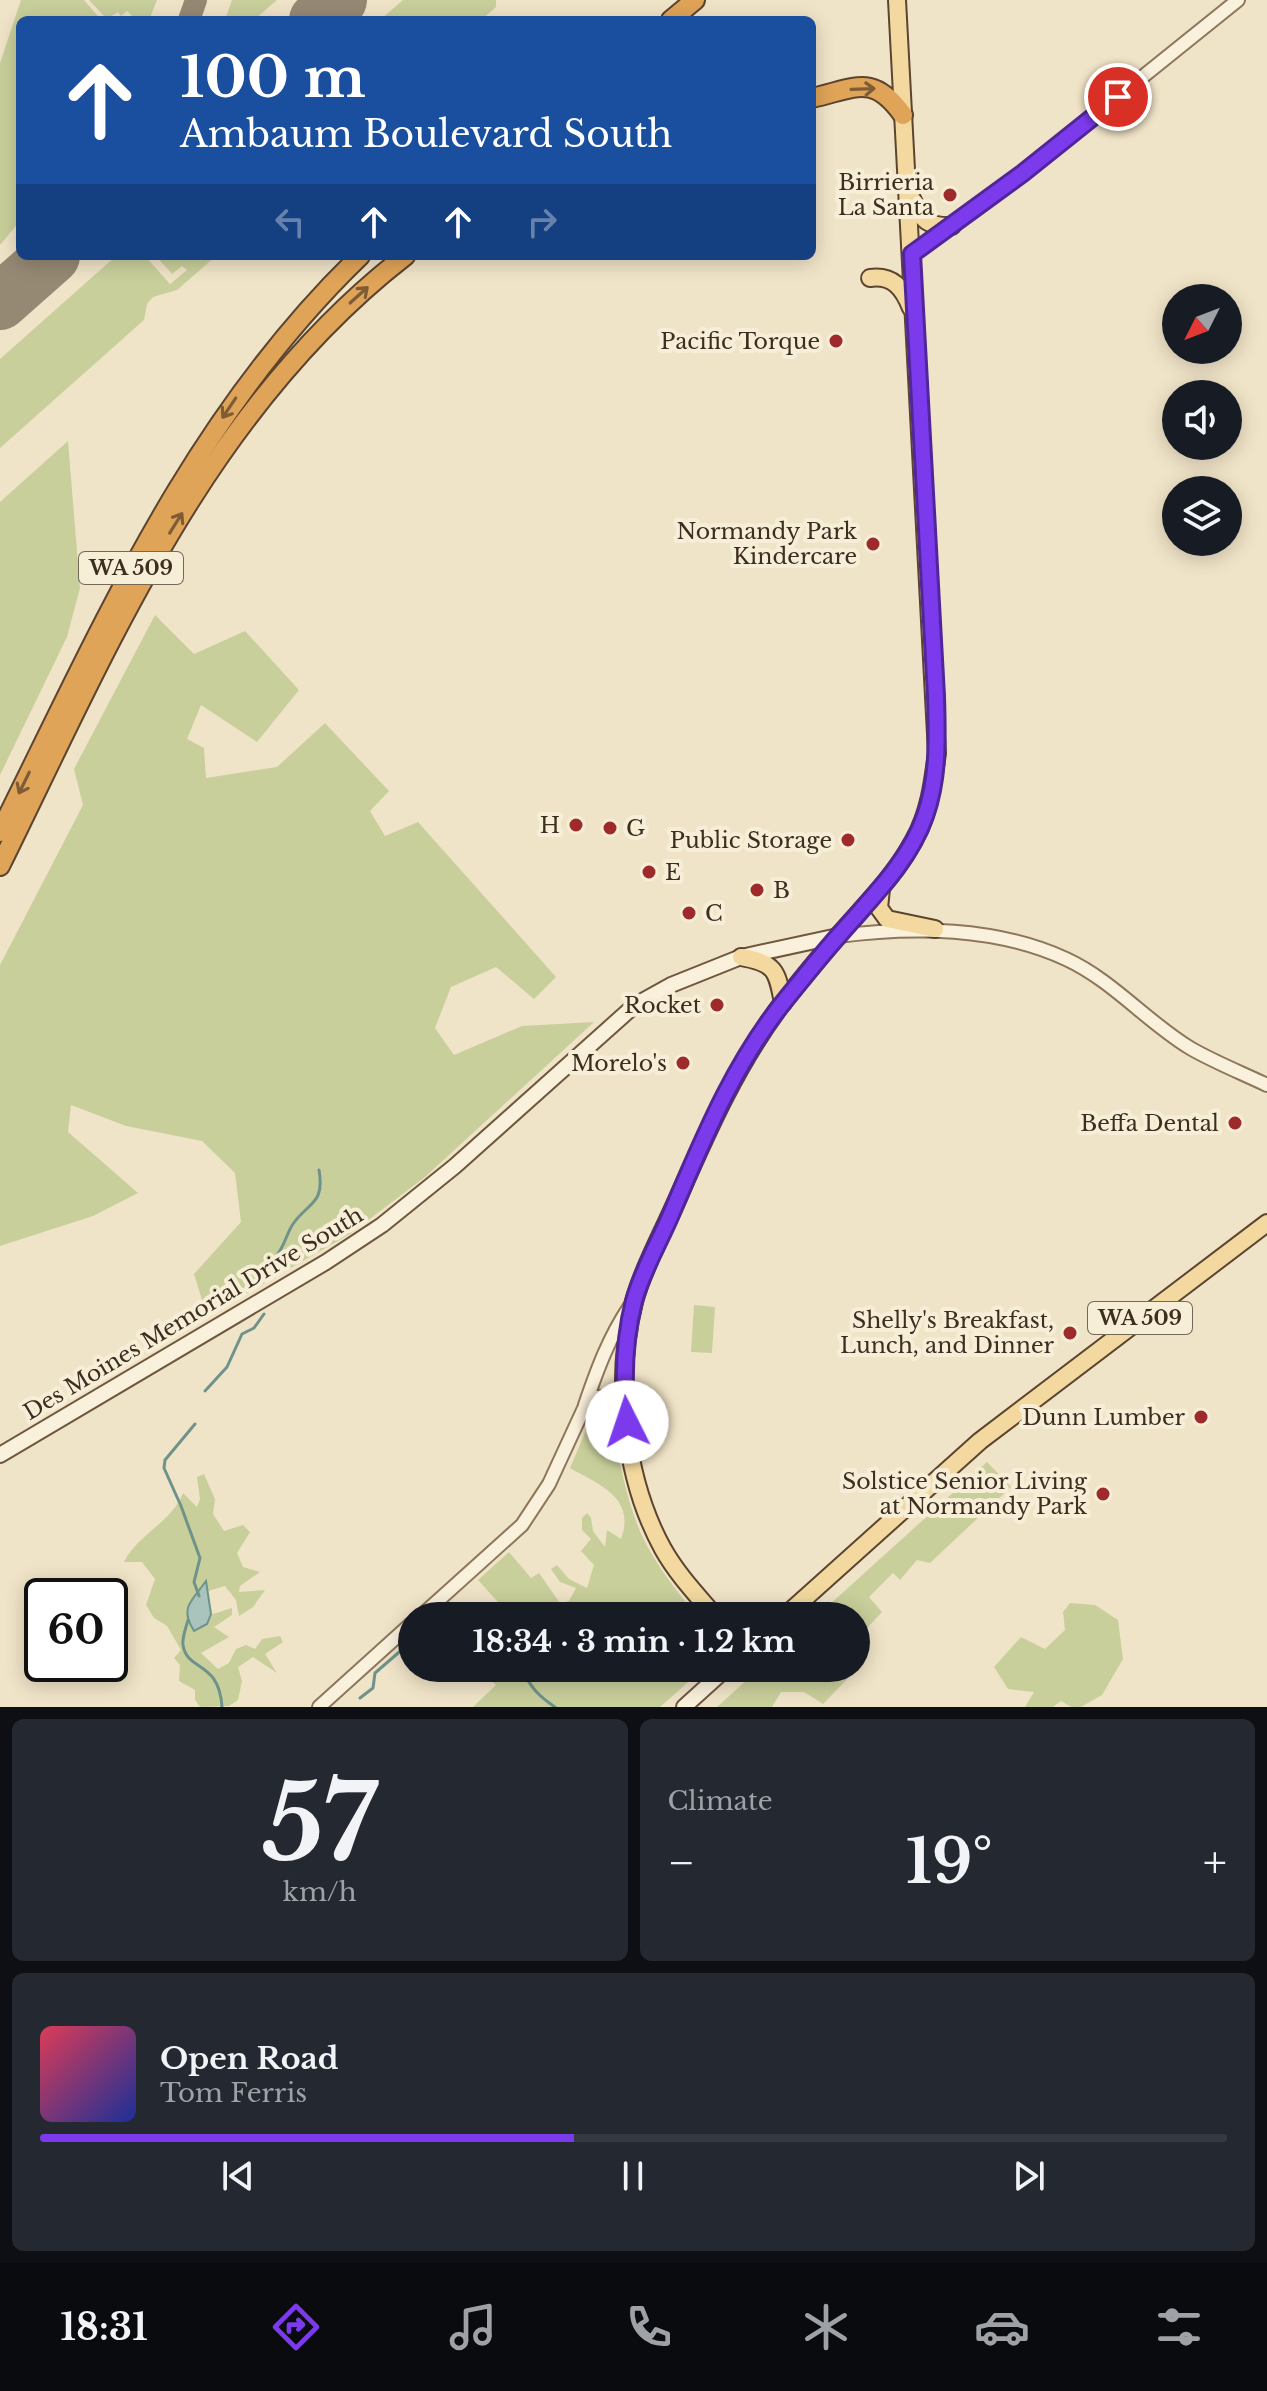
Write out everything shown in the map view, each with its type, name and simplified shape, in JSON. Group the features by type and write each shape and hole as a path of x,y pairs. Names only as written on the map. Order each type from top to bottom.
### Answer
{"highway":[{"path":"663,16 681,0"},
{"path":"676,16 695,0"},
{"path":"816,97 855,88 873,88 888,96 903,115"},
{"name":"WA 509","path":"0,832 143,545 179,483 237,396 294,324 356,260"},
{"path":"249,413 279,362 316,316 369,260"},
{"name":"WA 509","path":"0,866 134,598 208,472 249,413 332,321 401,260"}],"main road":[{"path":"703,1602 663,1550 637,1482 624,1396 625,1354 634,1300 719,1104 749,1051 783,1003 881,889 914,841 925,815 937,753 897,0"},
{"path":"906,187 924,220 936,226 952,226"},
{"path":"870,278 887,278 901,288 916,320"},
{"path":"881,889 879,908 887,919 935,929"},
{"name":"Des Moines Memorial Drive South","path":"0,1455 326,1262 382,1225 455,1166 635,1005 696,974 741,957 838,936"},
{"path":"741,957 762,961 772,968 779,981 783,1003"},
{"name":"WA 509","path":"801,1602 980,1441 1267,1223"},
{"path":"684,1707 712,1682"}],"street":[{"path":"912,254 1023,173 1238,0"},
{"path":"838,936 883,930 935,929 997,938 1045,950 1089,971 1190,1048 1267,1085"},
{"path":"437,1602 522,1525 549,1484 585,1406 616,1326 634,1300"},
{"path":"585,1406 597,1397 624,1396"},
{"path":"319,1707 398,1636"}],"green space":[{"path":"21,0 84,0 98,16 16,16 16,226 0,245 0,63"},
{"path":"89,0 157,0 151,16 132,16 127,11 121,16 118,12 104,16"},
{"path":"232,0 277,0 259,16 226,16"},
{"path":"403,0 496,0 496,7 486,16 385,16"},
{"path":"111,260 149,260 170,284 187,270 182,266 172,274 160,260 211,260 177,290 153,297 147,304 144,320 0,448 0,359"},
{"path":"68,441 80,588 67,637 0,775 0,502"},
{"path":"155,615 194,654 245,631 299,690 257,742 201,705 187,739 204,748 206,778 277,767 325,723 389,791 370,811 385,836 418,822 556,977 534,999 496,967 451,987 435,1028 454,1055 522,1026 594,1022 425,1177 350,1234 207,1316 194,1274 241,1222 235,1173 202,1141 126,1126 71,1105 68,1132 138,1193 93,1216 0,1246 0,965 83,805 74,769"},
{"path":"694,1305 715,1307 712,1353 691,1352"},
{"path":"611,1420 626,1487 642,1536 660,1568 686,1602 564,1602 569,1601 576,1588 560,1582 551,1569 557,1565 569,1579 587,1588 594,1565 581,1551 591,1539 582,1530 582,1518 587,1513 593,1531 605,1547 607,1530 621,1539 624,1525 624,1513 612,1494 570,1468 587,1428"},
{"path":"987,1462 1011,1487 930,1563 917,1560 900,1580 893,1573 869,1597 882,1612 870,1625 870,1602 832,1602"},
{"path":"204,1474 215,1499 213,1514 224,1531 243,1525 250,1532 237,1553 243,1567 260,1572 240,1586 239,1592 265,1590 253,1607 239,1616 236,1600 225,1586 205,1592 197,1612 213,1614 232,1608 232,1615 214,1627 229,1637 201,1653 218,1669 229,1663 236,1649 246,1645 255,1649 262,1639 280,1636 283,1642 265,1654 277,1673 253,1657 238,1667 242,1681 238,1700 229,1706 200,1707 195,1700 195,1690 179,1681 180,1665 174,1658 181,1650 167,1626 154,1618 146,1605 155,1579 142,1562 124,1562 138,1543 171,1512 183,1493 197,1507 200,1499 197,1477"},
{"path":"509,1552 531,1578 539,1573 559,1602 498,1602 478,1580"},
{"path":"1070,1603 1095,1605 1118,1620 1123,1659 1102,1695 1081,1707 1071,1707 1061,1701 1053,1707 1025,1707 1034,1692 1008,1689 994,1667 1021,1637 1045,1649 1065,1630 1063,1612"},
{"path":"493,1682 688,1682 660,1707 473,1707 496,1685"},
{"path":"745,1682 844,1682 823,1704 804,1692 781,1692 772,1707 717,1707"}],"water":[{"path":"206,1581 211,1614 207,1624 194,1631 188,1616 189,1604"}],"waterway":[{"path":"255,1281 281,1250 293,1224 317,1197 320,1190 319,1170"},
{"path":"205,1391 227,1367 242,1334 254,1328 264,1314"},
{"path":"195,1424 165,1460 164,1468 200,1558 194,1582 199,1596"},
{"path":"188,1620 183,1642 186,1653 215,1681 222,1707"},
{"path":"360,1698 373,1688 375,1673 398,1653"},
{"path":"529,1682 555,1707"}],"taxiway":[{"path":"190,16 196,0"},
{"path":"13,291 39,260"}],"runway":[{"path":"321,16 339,0"},
{"path":"0,302 47,260"}],"place":[{"name":"Birrieria La Santa","path":"950,195"},
{"name":"Pacific Torque","path":"836,341"},
{"name":"Normandy Park Kindercare","path":"873,544"},
{"name":"H","path":"576,825"},
{"name":"G","path":"610,828"},
{"name":"Public Storage","path":"848,840"},
{"name":"E","path":"649,872"},
{"name":"B","path":"757,890"},
{"name":"C","path":"689,913"},
{"name":"Rocket","path":"717,1005"},
{"name":"Morelo's","path":"683,1063"},
{"name":"Beffa Dental","path":"1235,1123"},
{"name":"Shelly's Breakfast, Lunch, and Dinner","path":"1070,1333"},
{"name":"Dunn Lumber","path":"1201,1417"},
{"name":"Solstice Senior Living at Normandy Park","path":"1103,1494"}],"route":[{"path":"627,1422 625,1354 634,1300 715,1111 737,1070 783,1003 895,870 914,841 933,787 937,753 936,696 912,254 1023,173 1118,97"}]}
